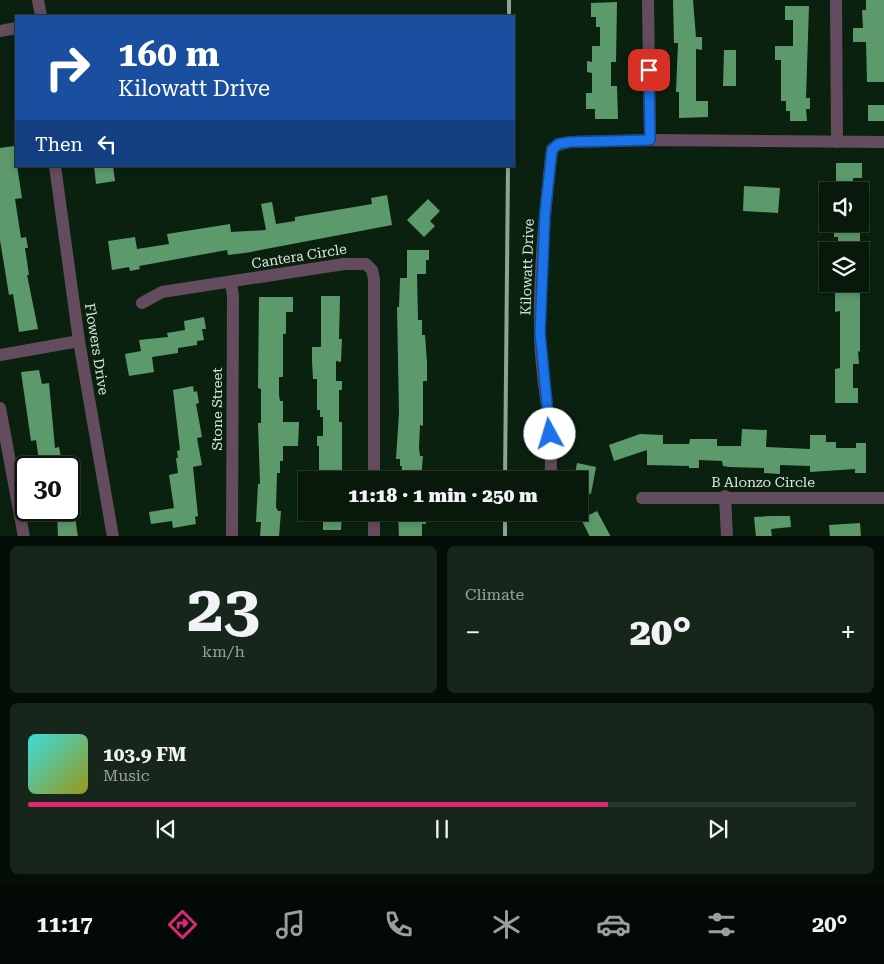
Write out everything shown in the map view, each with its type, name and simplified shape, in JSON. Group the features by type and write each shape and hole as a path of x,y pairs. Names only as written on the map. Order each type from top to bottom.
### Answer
{"street":[{"path":"38,0 41,15"},
{"path":"648,0 650,140"},
{"path":"836,0 837,142"},
{"path":"0,31 15,28"},
{"name":"Kilowatt Drive","path":"550,471 551,447 540,333 545,213 552,150 558,144 650,140 884,142"},
{"name":"Flowers Drive","path":"56,167 79,341 113,536"},
{"name":"Cantera Circle","path":"142,303 162,292 357,262 366,264 372,270 374,279 374,471"},
{"name":"Stone Street","path":"231,282 233,296 232,536"},
{"path":"0,354 79,341"},
{"path":"0,408 24,536"},
{"path":"725,496 727,536"},
{"name":"B Alonzo Circle","path":"642,498 725,496 884,498"},
{"path":"374,521 374,536"}],"building":[{"path":"673,0 693,0 696,37 702,37 702,50 696,49 696,101 708,101 708,117 679,118 679,92 676,92 678,43 674,43"},
{"path":"866,0 884,0 884,82 867,82 866,42 853,42 853,28 863,28 862,10 866,10"},
{"path":"617,2 616,62 611,62 611,86 617,86 618,119 595,119 595,109 586,109 586,93 592,93 592,73 587,72 587,61 592,62 592,46 600,46 600,27 596,27 596,17 591,17 591,3"},
{"path":"785,6 809,6 806,98 810,98 810,109 806,109 807,121 790,121 790,111 786,111 786,101 781,101 781,60 775,60 775,46 793,46 793,20 785,20"},
{"path":"724,50 736,50 736,86 723,86"},
{"path":"868,105 884,105 884,121 868,121"},
{"path":"14,146 15,167 17,167 22,198 15,199 21,238 26,237 28,248 25,248 29,275 27,275 38,329 19,332 13,294 9,295 0,240 0,148"},
{"path":"836,163 862,163 862,178 853,178 853,182 836,182"},
{"path":"94,167 113,167 115,181 96,184"},
{"path":"744,186 780,188 778,213 743,211"},
{"path":"387,195 392,225 245,253 228,255 227,250 139,266 140,269 130,271 129,267 112,270 108,241 135,237 137,249 169,244 167,234 230,224 231,232 266,230 261,204 272,202 276,224 295,221 295,217 372,204 371,198"},
{"path":"428,199 440,211 430,221 435,226 424,237 407,220"},
{"path":"834,232 860,232 860,242 838,242 838,237 834,237"},
{"path":"407,250 429,250 429,260 426,260 426,274 417,274 418,320 422,320 422,335 425,335 427,362 427,381 423,381 423,426 420,425 419,448 420,456 423,456 422,471 402,471 400,459 396,459 399,413 397,307 399,307 400,278 407,278"},
{"path":"835,292 860,292 859,364 853,364 853,388 858,388 858,403 835,403 835,369 840,368 840,311 835,312"},
{"path":"321,296 340,296 339,339 342,339 341,362 336,361 336,381 342,381 342,390 339,390 339,422 342,422 342,471 319,471 317,436 323,436 323,417 320,417 320,410 317,410 317,379 313,379 312,347 321,347"},
{"path":"259,297 293,297 293,312 286,312 286,334 283,334 283,377 279,377 279,395 280,401 283,401 283,422 299,422 298,446 283,446 283,461 280,461 280,473 277,473 276,507 278,511 281,511 279,536 260,536 261,522 256,522 258,484 260,484 258,423 261,423 261,389 258,388"},
{"path":"204,317 206,329 202,329 204,340 197,341 197,345 178,348 178,353 152,357 154,372 129,376 125,354 141,351 139,340 168,337 167,333 185,330 184,321"},
{"path":"39,370 42,384 49,383 55,448 59,447 61,456 38,456 36,440 31,441 21,372"},
{"path":"193,386 194,392 197,391 199,403 196,404 202,437 197,438 202,465 193,467 198,516 195,517 196,524 173,528 172,521 151,524 149,512 174,508 169,475 178,473 176,458 178,458 177,451 180,450 173,390"},
{"path":"742,429 767,430 766,447 810,449 810,435 826,435 826,442 836,442 836,448 856,448 856,443 866,443 866,473 855,473 855,469 810,472 810,466 780,465 780,474 764,473 764,468 729,467 723,466 722,461 699,460 699,468 647,465 647,450 614,461 609,445 640,434 663,435 663,444 689,444 690,439 717,439 717,446 741,446"},
{"path":"577,463 596,467 591,494 588,493 588,471 576,471"},
{"path":"597,511 610,536 590,536 582,521 588,521 588,516"},
{"path":"790,516 791,527 771,529 772,536 756,536 754,517"},
{"path":"57,521 76,521 78,536 58,536"},
{"path":"323,521 342,521 341,530 323,530"},
{"path":"398,521 426,521 426,524 422,524 422,536 399,536"},
{"path":"860,523 861,536 830,536 829,525"}],"railway":[{"path":"509,0 509,15"},
{"path":"505,471 508,167"},
{"path":"505,521 505,536"}],"route":[{"path":"550,434 540,333 545,213 552,150 558,144 570,142 650,140 649,70"}]}
